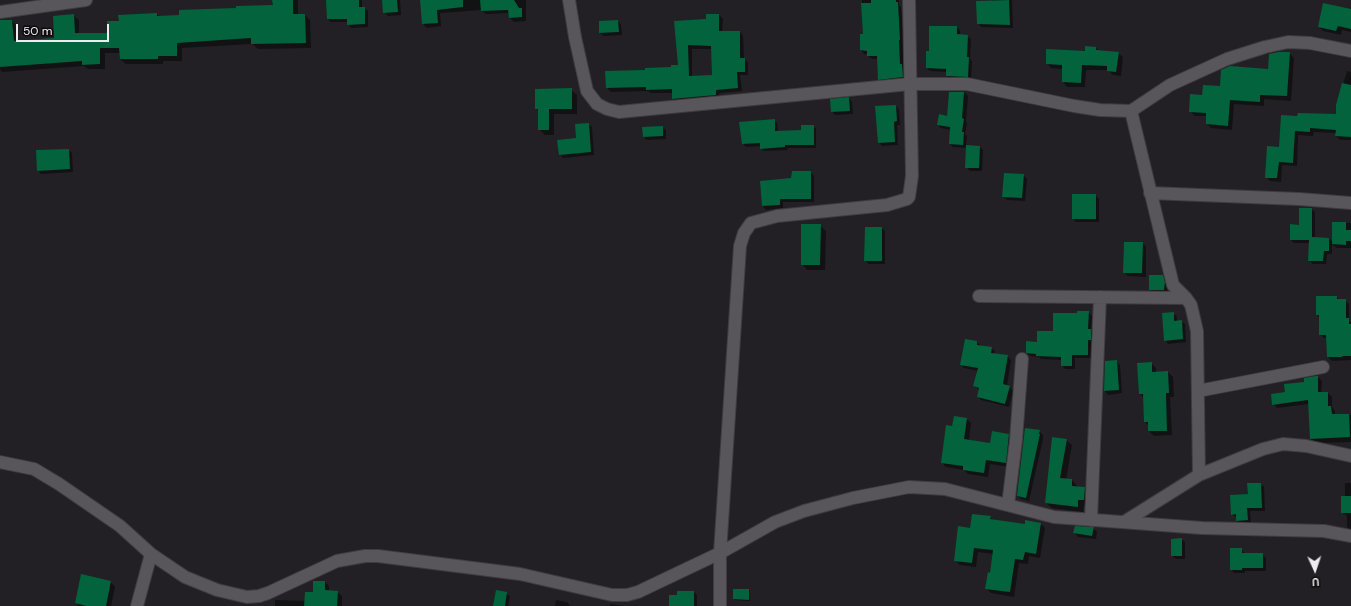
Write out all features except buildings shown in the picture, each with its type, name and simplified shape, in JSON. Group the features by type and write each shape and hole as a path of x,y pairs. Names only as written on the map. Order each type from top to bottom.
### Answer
{"street":[{"path":"0,12 86,0"},
{"path":"569,0 575,37 587,91 597,104 619,112 910,84 967,84 1087,108 1131,111 1170,85 1226,59 1266,47 1288,42 1310,43 1351,50"},
{"path":"720,606 720,553 740,246 744,233 751,224 777,216 887,205 909,198 912,176 909,0"},
{"path":"1131,111 1173,286 1186,298 1191,306 1197,331 1199,475"},
{"path":"1150,193 1300,199 1351,204"},
{"path":"979,296 1186,298"},
{"path":"1091,520 1100,297"},
{"path":"1008,506 1016,440 1022,359"},
{"path":"1198,391 1323,368"},
{"path":"1124,522 1199,475 1263,449 1283,444 1306,446 1351,456"},
{"path":"0,462 34,469 59,484 120,526 151,554 185,577 217,590 247,597 259,596 268,593 337,561 365,556 378,556 520,574 612,595 627,595 638,592 720,553 776,522 804,511 853,498 909,487 944,489 1054,517 1202,528 1324,531 1351,536"},
{"path":"137,606 151,554"}]}
